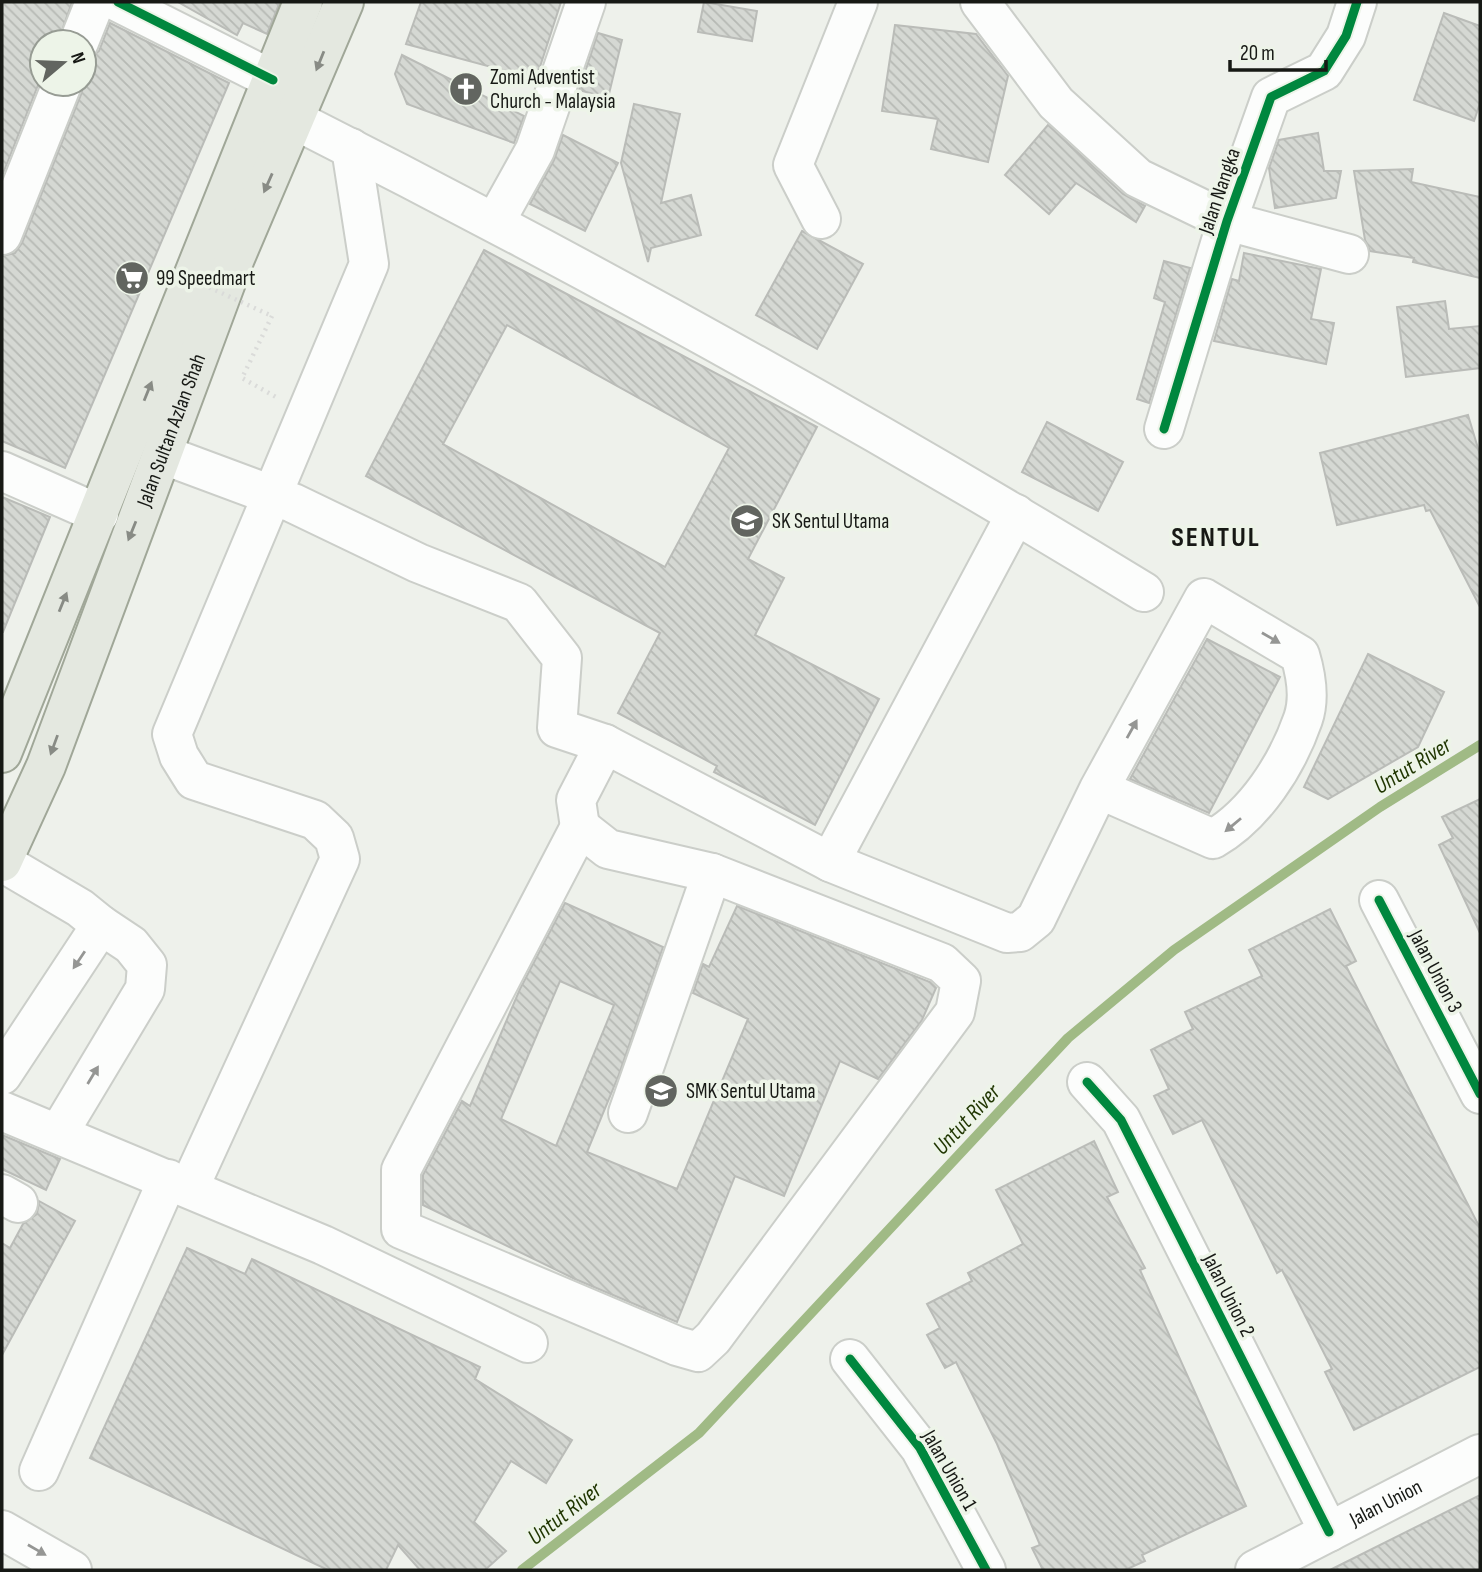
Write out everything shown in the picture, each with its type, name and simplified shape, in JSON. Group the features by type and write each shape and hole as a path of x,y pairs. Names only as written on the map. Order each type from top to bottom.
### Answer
{"main road":[{"name":"Jalan Sultan Azlan Shah","path":"2,753 9,722 99,514 303,2"},
{"name":"Jalan Sultan Azlan Shah","path":"2,862 46,766 122,556 164,455 235,258 344,2"}],"street":[{"path":"85,28 95,2"},
{"path":"118,2 273,80"},
{"path":"495,222 535,150 586,2"},
{"path":"821,219 793,165 858,2"},
{"path":"980,2 1056,103 1138,178 1227,221 1349,254"},
{"name":"Jalan Nangka","path":"1164,429 1227,221 1271,97 1324,71 1346,36 1357,2"},
{"path":"2,235 56,98"},
{"path":"295,120 495,222 1016,514 1144,592"},
{"path":"38,1471 178,1183 341,859 334,838 315,820 194,780 179,756 172,734 369,264 351,148"},
{"path":"164,455 272,495 418,563 519,603 562,658 557,728 605,744 830,862 1007,933 1020,932 1037,919 1099,789 1204,598 1300,655 1307,680 1304,718 1271,783 1234,827 1213,839 1099,789"},
{"path":"2,471 99,514"},
{"path":"830,862 1016,514"},
{"path":"580,827 608,849 712,873 942,962 961,981 955,1012 713,1338 698,1352 677,1346 401,1229 401,1170 580,827 576,800 605,744"},
{"path":"2,862 80,908 131,945 147,965 145,989 58,1134"},
{"path":"628,1113 712,873"},
{"name":"Jalan Union 3","path":"1379,900 1480,1094"},
{"path":"2,1075 101,925"},
{"name":"Jalan Union 2","path":"1087,1082 1121,1120 1329,1532"},
{"path":"2,1111 323,1244 528,1343"},
{"name":"Jalan Union 1","path":"849,1359 920,1448 986,1570"},
{"name":"Jalan Union","path":"1255,1570 1480,1454"},
{"path":"2,1530 72,1570"}],"path":[{"path":"172,270 272,316 242,378 304,414"}],"building":[{"path":"2,2 72,2 63,28 28,28 28,98 33,98 2,176"},
{"path":"178,2 280,2 267,34 243,23 237,35"},
{"path":"421,2 561,2 536,79 406,44"},
{"path":"704,2 757,11 752,41 698,32"},
{"path":"1444,13 1480,26 1480,103 1474,121 1414,100"},
{"path":"110,23 229,83 65,468 2,441 2,256 15,253 22,243 80,98 98,98 99,51"},
{"path":"895,25 976,34 1008,76 988,162 931,149 938,119 882,111"},
{"path":"598,33 622,40 608,98 579,90"},
{"path":"402,55 524,116 514,143 407,104 395,74"},
{"path":"634,104 680,114 661,203 691,195 701,235 651,248 648,262 621,163"},
{"path":"1048,125 1123,194 1145,206 1136,222 1076,183 1049,214 1005,175"},
{"path":"1318,133 1324,171 1341,171 1336,198 1275,208 1269,168 1279,140"},
{"path":"563,135 618,163 585,231 530,204 554,160"},
{"path":"1413,169 1411,182 1480,197 1480,278 1413,262 1414,258 1370,251 1365,240 1354,171"},
{"path":"802,231 863,264 817,349 756,315"},
{"path":"484,250 817,427 748,559 784,578 755,635 879,699 815,825 714,772 717,766 618,713 660,633 366,476","holes":["507,325 729,448 665,567 443,444"]},
{"path":"1244,253 1321,269 1311,319 1334,323 1326,364 1214,341 1232,279 1239,281"},
{"path":"1164,261 1190,268 1149,403 1137,399 1165,302 1154,298"},
{"path":"1445,301 1449,329 1480,326 1480,368 1406,377 1397,307"},
{"path":"1468,415 1480,455 1480,607 1430,510 1426,511 1424,505 1337,525 1320,453"},
{"path":"1047,422 1123,462 1098,511 1022,472"},
{"path":"2,497 50,517 3,632 2,632"},
{"path":"1207,639 1280,677 1209,813 1130,779"},
{"path":"1368,654 1444,692 1418,747 1328,799 1304,787"},
{"path":"1480,799 1480,933 1439,845 1453,838 1442,817"},
{"path":"565,903 663,947 618,1077 587,1152 677,1189 748,1019 693,993 703,964 709,967 737,906 930,982 936,988 922,1020 878,1079 840,1061 784,1196 735,1176 677,1322 575,1279 423,1205 423,1175 462,1101 470,1106 520,989","holes":["560,981 614,1005 556,1146 501,1119"]},
{"path":"1330,909 1356,961 1346,966 1480,1228 1480,1367 1354,1430 1325,1372 1332,1369 1282,1270 1277,1273 1202,1120 1173,1134 1154,1096 1169,1089 1151,1050 1193,1029 1185,1012 1262,976 1249,950"},
{"path":"2,1135 60,1159 46,1190 2,1169"},
{"path":"1094,1141 1118,1192 1107,1197 1145,1268 1140,1270 1246,1506 1142,1555 1145,1561 1125,1570 1043,1570 1032,1548 1040,1545 997,1444 956,1362 945,1368 927,1335 940,1328 927,1304 972,1281 968,1273 1023,1244 996,1190"},
{"path":"39,1201 75,1221 2,1355 2,1243 10,1248 23,1224 37,1214"},
{"path":"187,1248 245,1274 252,1259 480,1367 475,1379 572,1440 546,1483 511,1461 474,1522 506,1551 485,1570 420,1570 398,1545 386,1570 328,1570 90,1458"},
{"path":"1480,1495 1480,1570 1330,1570"}],"waterway":[{"name":"Untut River","path":"522,1570 699,1433 1068,1038 1174,950 1380,807 1480,745"}],"cycle path":[{"path":"118,2 273,80"},
{"path":"1164,429 1227,221 1271,97 1324,71 1346,36 1357,2"},
{"path":"1379,900 1480,1094"},
{"path":"1087,1082 1121,1120 1329,1532"},
{"path":"850,1359 920,1448 986,1570"}],"place":[{"name":"Zomi Adventist Church - Malaysia","path":"466,89"},
{"name":"99 Speedmart","path":"132,278"},
{"name":"SK Sentul Utama","path":"747,521"},
{"name":"SMK Sentul Utama","path":"661,1091"}],"district":[{"name":"SENTUL","path":"1216,536"}]}
